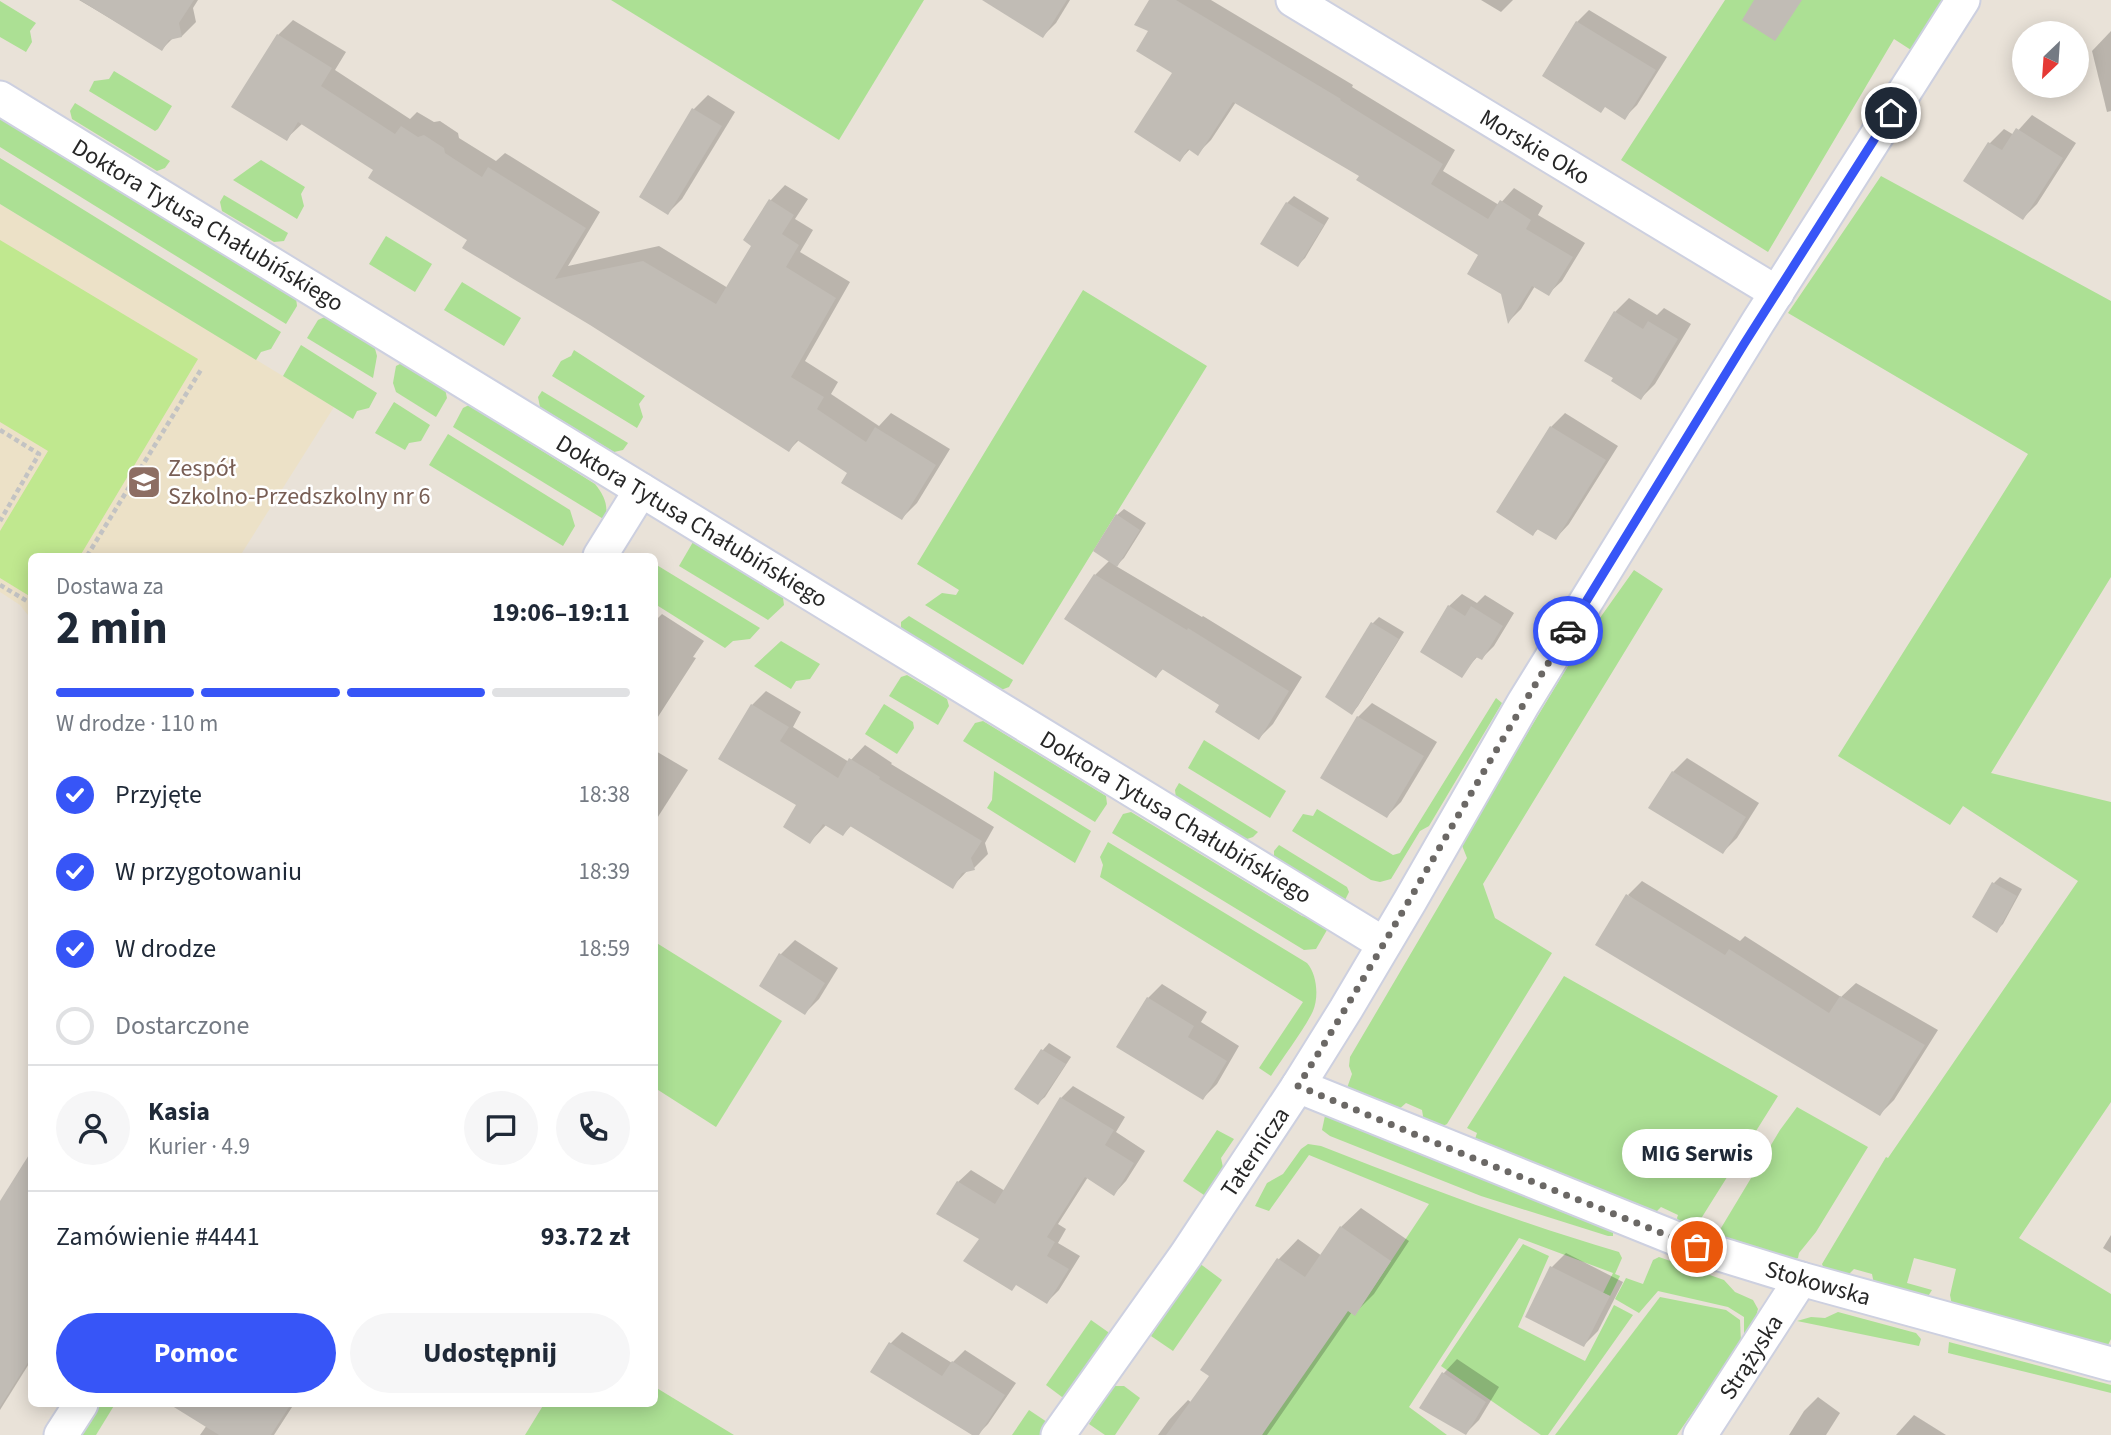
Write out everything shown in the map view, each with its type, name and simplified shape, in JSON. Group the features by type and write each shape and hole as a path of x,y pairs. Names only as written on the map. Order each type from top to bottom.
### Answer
{"street":[{"name":"Morskie Oko","path":"1293,0 1777,293"},
{"name":"Taternicza","path":"1059,1435 1186,1255 1298,1086 1346,1009 1523,704 1777,293 1963,0"},
{"name":"Doktora Tytusa Chałubińskiego","path":"0,98 1384,944"},
{"path":"602,553 641,490"},
{"name":"Stokowska","path":"1298,1086 1684,1242 1801,1279 2111,1364"},
{"name":"Strążyska","path":"1700,1435 1801,1279"},
{"path":"61,1435 79,1407"}],"path":[{"path":"89,553 202,368"},
{"path":"0,430 39,454 0,522"},
{"path":"0,585 28,602"}],"shaded area":[{"name":"Zespół Szkolno-Przedszkolny nr 6","path":"0,204 334,407 242,553 28,553 28,615 20,605 0,592"}],"green space":[{"path":"611,0 924,0 839,140"},
{"path":"1725,0 1944,0 1911,50 1894,39 1768,252 1621,160"},
{"path":"0,1 36,23 30,31 32,42 26,52 0,37"},
{"path":"114,71 172,106 158,129 155,131 89,91 94,81 109,79"},
{"path":"75,103 170,161 165,168 157,171 72,119 70,111"},
{"path":"0,116 296,298 297,306 286,324 0,147"},
{"path":"0,158 281,332 271,349 261,352 256,360 0,204"},
{"path":"261,160 305,187 301,194 304,206 297,219 233,180"},
{"path":"1881,176 2111,301 2111,577 1991,773 2111,802 2111,1102 2019,1238 2111,1294 2111,1339 2107,1347 1952,1305 1950,1295 1956,1269 1914,1258 1907,1283 1932,1290 1927,1298 1874,1284 1872,1274 1854,1269 1846,1277 1825,1271 1822,1264 1886,1157 1888,1158 2078,881 1963,806 1950,825 1838,756 2028,454 1788,313"},
{"path":"224,195 288,233 284,241 274,242 222,211 220,202"},
{"path":"386,236 432,264 415,292 369,264"},
{"path":"0,240 198,359 82,553 28,553 28,595 0,578 0,531 48,451 0,422"},
{"path":"462,282 521,318 504,346 444,310"},
{"path":"1083,290 1207,366 1023,665 925,605 942,593 956,595 959,590 917,564"},
{"path":"327,316 374,345 377,356 373,378 307,338 318,320"},
{"path":"301,345 377,393 369,408 357,411 353,419 283,376"},
{"path":"574,350 645,396 639,404 643,417 637,428 552,376 561,361 571,356"},
{"path":"402,363 445,389 447,398 436,417 396,392 393,383 396,366"},
{"path":"542,391 628,443 623,450 614,452 540,407 538,397"},
{"path":"394,402 430,425 421,441 409,443 405,450 375,433"},
{"path":"469,405 595,484 605,501 605,520 453,427 463,408"},
{"path":"448,434 570,510 575,526 563,546 429,465"},
{"path":"693,542 783,598 784,605 768,620 679,566"},
{"path":"658,566 760,628 750,639 733,641 725,648 658,606"},
{"path":"1634,570 1663,589 1483,884 1495,918 1552,953 1447,1124 1439,1128 1424,1122 1422,1110 1406,1103 1397,1111 1350,1091 1347,1088 1352,1074 1350,1057 1467,858 1461,843 1580,646"},
{"path":"909,616 1013,680 1009,687 1001,690 901,629 901,622"},
{"path":"781,641 820,664 810,679 796,681 791,689 754,666"},
{"path":"907,675 947,699 949,706 938,725 889,696 901,677"},
{"path":"1496,698 1502,703 1429,826 1420,831 1391,879 1380,882 1371,880 1292,831 1303,814 1313,816 1317,809 1393,855 1400,853"},
{"path":"884,704 913,722 914,728 897,754 865,734"},
{"path":"983,721 1106,796 1107,804 1095,822 963,741 975,723"},
{"path":"1204,740 1286,791 1270,818 1188,768"},
{"path":"994,771 1091,831 1075,863 987,808 992,800"},
{"path":"1179,783 1258,832 1244,840 1176,798 1175,790"},
{"path":"1131,812 1327,930 1316,949 1304,950 1112,833 1123,814"},
{"path":"1108,842 1307,963 1316,986 1313,1011 1271,1076 1259,1068 1303,1002 1100,877 1103,865 1100,857"},
{"path":"1279,845 1347,887 1349,892 1344,902 1274,858 1274,851"},
{"path":"658,944 782,1021 716,1127 658,1090"},
{"path":"1564,976 1778,1096 1697,1225 1690,1230 1680,1226 1678,1215 1661,1207 1652,1216 1474,1142 1477,1133 1467,1128"},
{"path":"1797,1107 1868,1147 1798,1258 1790,1261 1720,1241 1718,1233 1780,1130"},
{"path":"1326,1111 1613,1230 1613,1236 1481,1196 1330,1136 1322,1130"},
{"path":"1217,1130 1234,1139 1221,1158 1224,1172 1207,1197 1183,1181"},
{"path":"1308,1144 1321,1146 1506,1216 1619,1252 1622,1258 1615,1274 1620,1276 1610,1296 1603,1293 1613,1273 1519,1238 1409,1407 1447,1435 1262,1435 1321,1292 1355,1315 1429,1204 1309,1155 1269,1211 1255,1206 1267,1183 1283,1174 1301,1149"},
{"path":"1523,1244 1549,1256 1518,1327 1585,1361 1614,1305 1633,1315 1548,1435 1541,1435 1441,1366"},
{"path":"1659,1257 1724,1280 1735,1292 1753,1300 1758,1309 1749,1342 1744,1344 1744,1317 1728,1307 1658,1291 1639,1313 1615,1299 1626,1278 1643,1284 1653,1260"},
{"path":"1199,1263 1222,1280 1173,1351 1151,1336"},
{"path":"1660,1297 1726,1310 1740,1320 1741,1343 1677,1435 1555,1435"},
{"path":"1838,1312 1916,1333 1921,1339 1919,1346 1797,1321 1811,1317 1825,1318"},
{"path":"1091,1320 1108,1332 1109,1341 1070,1395 1062,1397 1046,1385"},
{"path":"1949,1342 2111,1385 2111,1393 1948,1353"},
{"path":"1113,1386 1124,1386 1140,1398 1115,1435 1105,1435 1089,1424"},
{"path":"658,1389 734,1435 525,1435 542,1407 658,1407"},
{"path":"95,1407 113,1407 96,1435 77,1435"},
{"path":"1029,1410 1050,1424 1043,1435 1012,1435"}],"building":[{"path":"80,0 194,0 179,23 182,37 169,40 162,51"},
{"path":"982,0 1067,0 1043,38"},
{"path":"1149,0 1176,0 1443,164 1431,184 1488,219 1500,200 1531,220 1526,229 1573,257 1549,296 1532,286 1508,324 1501,294 1467,274 1478,255 1356,180 1359,176 1233,102 1198,156 1188,149 1180,162 1134,132 1172,73 1136,51 1148,31 1134,25"},
{"path":"1754,0 1802,0 1775,41 1742,20"},
{"path":"1576,21 1656,70 1625,120 1605,107 1601,113 1542,76"},
{"path":"277,34 332,68 321,86 395,134 401,126 418,137 424,135 444,148 445,153 482,177 488,167 586,228 555,279 643,261 716,304 751,246 743,240 769,199 794,215 782,234 799,245 786,267 836,298 791,377 824,397 817,409 866,442 875,427 936,465 902,520 841,483 847,473 797,440 789,452 590,325 462,248 467,240 368,178 373,170 298,122 287,141 231,107"},
{"path":"692,108 722,126 668,215 639,197"},
{"path":"2016,128 2063,158 2023,220 1963,181 1988,142 2002,150"},
{"path":"1286,202 1324,225 1298,267 1260,244"},
{"path":"1614,311 1643,329 1648,321 1678,339 1641,400 1611,381 1613,378 1584,361"},
{"path":"1550,426 1606,460 1556,540 1537,529 1533,536 1496,512"},
{"path":"1116,514 1140,530 1117,567 1093,551"},
{"path":"1094,574 1289,691 1259,740 1215,712 1219,705 1162,669 1156,678 1064,619"},
{"path":"1448,605 1465,616 1471,606 1503,626 1482,660 1476,657 1462,678 1420,652"},
{"path":"1371,622 1399,639 1352,715 1325,697"},
{"path":"751,704 789,727 780,741 838,778 849,758 982,841 971,858 975,870 962,873 953,889 850,826 843,836 823,824 810,844 783,827 796,805 718,759"},
{"path":"1357,716 1424,756 1387,818 1320,778"},
{"path":"1672,771 1746,817 1723,854 1648,808"},
{"path":"1992,882 2017,896 1997,933 1972,917"},
{"path":"1626,894 1725,955 1729,949 1829,1013 1840,996 1925,1045 1880,1116 1595,945"},
{"path":"779,953 825,983 805,1015 759,986"},
{"path":"1147,997 1194,1026 1188,1037 1227,1061 1203,1100 1116,1047"},
{"path":"1041,1049 1066,1064 1038,1105 1014,1089"},
{"path":"1060,1097 1114,1130 1105,1145 1134,1163 1114,1196 1085,1177 1047,1237 1055,1242 1047,1256 1069,1269 1047,1304 1016,1285 1012,1291 963,1261 979,1239 936,1214 957,1181 995,1204"},
{"path":"28,1156 28,1362 0,1407 0,1201"},
{"path":"1340,1226 1391,1261 1355,1316 1348,1311 1262,1435 1166,1435 1209,1376 1200,1370 1277,1258 1305,1277"},
{"path":"1550,1266 1610,1296 1584,1347 1525,1317"},
{"path":"889,1342 942,1376 952,1361 1005,1395 979,1435 972,1435 870,1372"},
{"path":"1442,1372 1486,1402 1466,1435 1419,1408"},
{"path":"174,1407 289,1407 271,1435 219,1435"}],"way so far":[{"path":"1568,631 1298,1086 1697,1247"}],"place":[{"name":"Zespół Szkolno-Przedszkolny nr 6","path":"144,482"},
{"name":"MIG Serwis","path":"1697,1247"}],"route":[{"path":"1568,631 1744,344 1891,113"}]}
